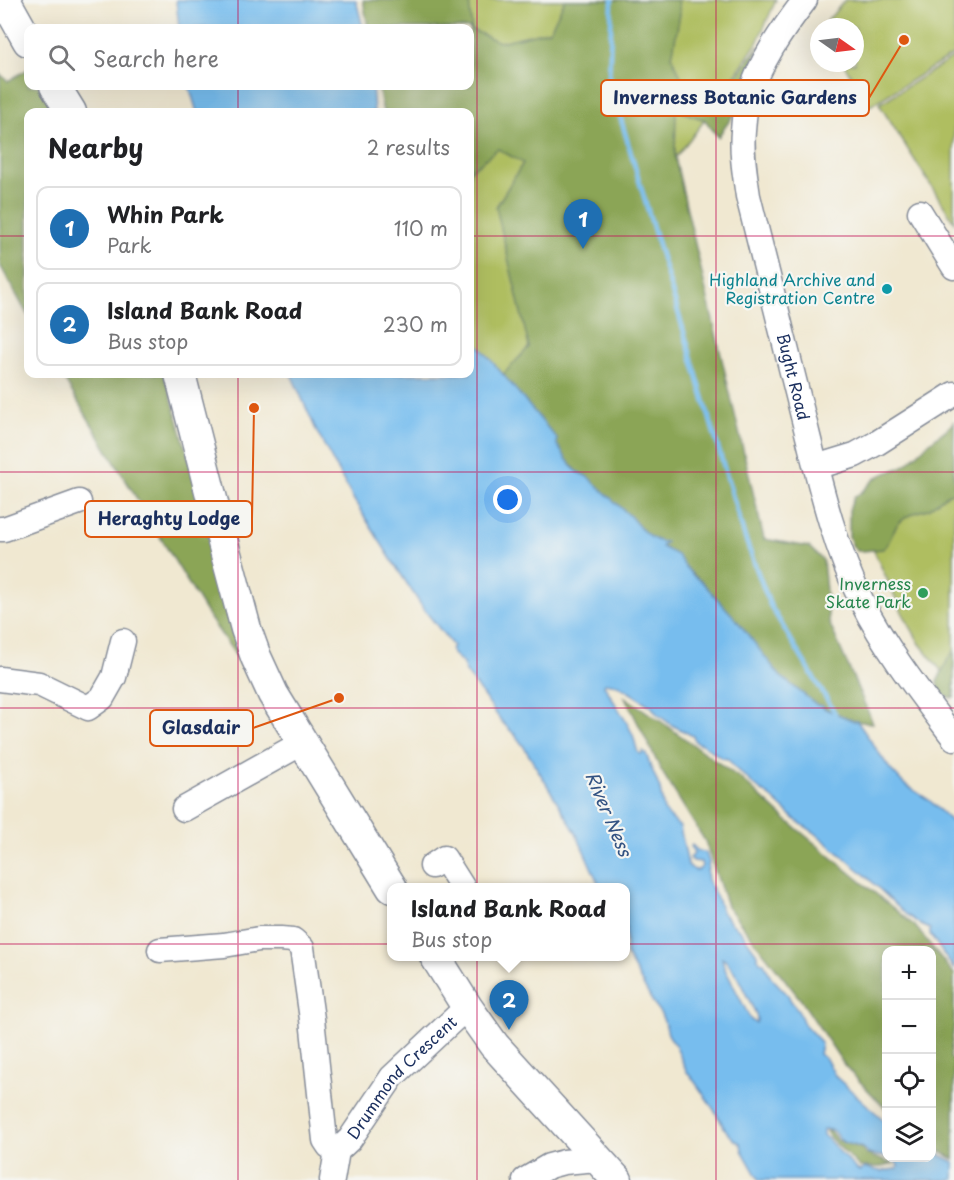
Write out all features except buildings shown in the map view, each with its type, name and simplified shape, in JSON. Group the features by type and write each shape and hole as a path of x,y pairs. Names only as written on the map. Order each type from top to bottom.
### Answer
{"main road":[{"path":"5,0 24,34"},
{"path":"57,90 69,108"},
{"path":"181,378 246,629 256,657 273,694 389,883"},
{"path":"438,961 494,1045 607,1169"}],"street":[{"name":"Bught Road","path":"805,0 775,41 747,101 743,160 748,196 816,467 840,551 862,602 885,643 954,738"},
{"path":"920,212 954,267"},
{"path":"816,467 855,455 954,394"},
{"path":"0,529 79,502"},
{"path":"0,679 39,684 88,708 102,698 114,677 123,641"},
{"path":"184,809 302,743"},
{"path":"432,866 444,858 460,883"},
{"name":"Drummond Crescent","path":"160,950 224,945 259,939 293,940 302,948 325,1140 329,1146 338,1151"},
{"name":"Drummond Crescent","path":"332,1180 338,1151 350,1139 392,1077 467,1007"},
{"path":"525,1180 549,1166 564,1162 607,1169"}],"green space":[{"path":"363,0 469,0 471,24 367,24"},
{"path":"373,0 776,0 757,43 701,125 675,158 774,593 642,532 474,344 474,108 470,108 470,90 474,90 474,24 456,24"},
{"path":"565,0 678,0 680,14 672,57 684,83 718,101 759,46 733,116 718,137 705,120 676,110 675,158 764,539 809,547 823,560 829,622 873,723 854,721 817,705 780,676 701,581 642,532 578,472 495,383 529,347 496,207 523,163 498,149 474,168 474,108 382,108 379,90 474,90 474,31 500,42 550,30"},
{"path":"845,0 954,0 954,54 870,106 849,72 864,72 864,18 830,18"},
{"path":"954,57 954,222 879,104"},
{"path":"24,71 24,90 42,90 54,108 24,108 24,309 0,265 0,74 8,81"},
{"path":"63,378 165,378 251,677 207,614"},
{"path":"954,422 954,492 928,509 905,518 897,525 883,549 857,551 849,537 849,510 854,497 879,476 908,463"},
{"name":"Inverness Skate Park","path":"954,485 954,662 943,673 920,644 902,612 867,536"},
{"path":"954,651 954,698 942,693 937,682"},
{"path":"625,697 741,779 784,818 915,926 931,946 882,946 882,1105 845,1066 801,1000 727,906 705,841 662,772"},
{"path":"936,952 954,974 954,1025 950,1057 954,1063 954,1159 936,1149"},
{"path":"826,1131 830,1131 837,1140 863,1149 865,1154 882,1162 893,1164 881,1167 860,1167 830,1138"}],"water":[{"path":"176,0 356,0 362,24 179,24"},
{"path":"190,90 372,90 374,108 196,108"},
{"name":"River Ness","path":"474,340 557,439 557,445 572,467 588,477 646,533 656,540 666,542 662,547 677,555 692,575 701,581 735,618 780,676 817,705 857,721 890,769 904,784 929,800 954,824 954,969 930,934 930,929 902,911 864,874 814,832 798,822 736,769 728,759 722,758 699,744 693,736 672,725 657,714 651,706 618,685 605,683 604,685 633,735 638,753 641,754 643,751 646,754 660,789 664,811 680,827 688,865 695,870 699,870 702,866 701,862 690,858 694,854 692,845 697,850 706,853 709,862 708,881 722,912 740,930 760,962 764,963 771,977 788,995 804,1024 820,1041 819,1054 826,1059 836,1077 882,1118 882,1156 868,1154 863,1148 846,1143 832,1130 823,1129 823,1135 859,1171 866,1168 880,1171 897,1169 896,1162 936,1162 936,1153 954,1162 954,1180 759,1180 741,1144 732,1138 687,1072 661,1014 630,961 630,883 598,883 575,831 524,747 502,722 466,672 462,662 453,654 451,649 453,646 423,608 354,500 317,432 293,378 474,378","holes":["722,958 736,974 756,1014 756,1023 751,1020 724,967"]}],"waterway":[{"path":"612,0 609,79 745,538 770,605 835,713 835,717"}],"place":[{"name":"Inverness Botanic Gardens","path":"904,40"},
{"name":"Whin Park","path":"583,249"},
{"name":"Highland Archive and Registration Centre","path":"887,289"},
{"name":"Heraghty Lodge","path":"254,408"},
{"name":"Inverness Skate Park","path":"923,593"},
{"name":"Glasdair","path":"339,698"},
{"name":"Island Bank Road","path":"509,1030"}]}
